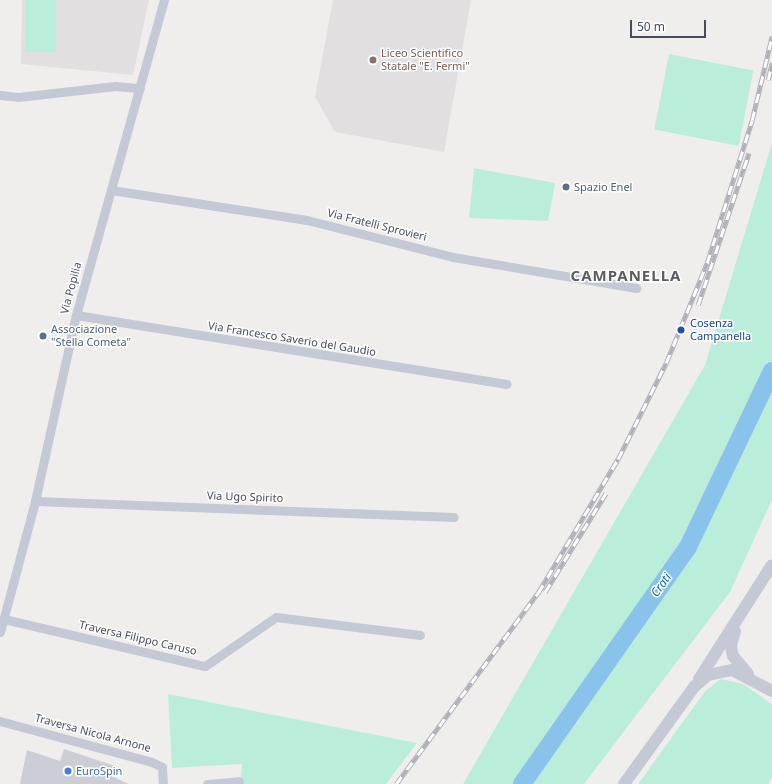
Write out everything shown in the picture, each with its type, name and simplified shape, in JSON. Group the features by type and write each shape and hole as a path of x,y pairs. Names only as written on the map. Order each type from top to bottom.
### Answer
{"street":[{"name":"Via Popilia","path":"0,632 35,501 76,315 164,0"},
{"path":"0,96 18,96 115,86 140,88"},
{"name":"Via Fratelli Sprovieri","path":"111,190 307,220 453,257 636,288"},
{"name":"Via Francesco Saverio del Gaudio","path":"76,315 306,354 506,384"},
{"name":"Via Ugo Spirito","path":"35,501 454,517"},
{"path":"624,784 694,687 741,617 772,565"},
{"name":"Traversa Filippo Caruso","path":"4,619 205,666 276,617 420,635"},
{"path":"741,617 731,646 737,664 753,679"},
{"path":"694,687 708,674 718,670 732,670 753,679 772,691"},
{"name":"Traversa Nicola Arnone","path":"0,721 152,762 162,767 164,784"},
{"path":"208,784 239,781"}],"shaded area":[{"path":"22,0 149,0 133,75 21,64"},
{"path":"333,0 471,0 444,152 335,132 315,97"}],"green space":[{"path":"25,0 56,0 56,52 25,52"},
{"path":"669,54 753,70 739,146 654,130"},
{"path":"772,143 772,500 730,592 584,784 463,784 705,365"},
{"path":"474,168 555,183 548,221 469,218"},
{"path":"721,679 743,684 772,704 772,777 768,784 638,784 706,690"},
{"path":"168,694 417,743 386,784 240,784 242,764 172,768"}],"building":[{"name":"EuroSpin","path":"64,749 115,766 111,776 129,784 20,784 27,750 60,761"}],"waterway":[{"name":"Crati","path":"522,784 688,547 772,371"}],"railway":[{"path":"396,784 538,593 618,459 666,363 707,263 752,120 772,36"},
{"path":"768,80 772,62"},
{"path":"698,305 749,153"},
{"path":"545,592 606,493"}],"place":[{"name":"Liceo Scientifico Statale \"E. Fermi\"","path":"373,60"},
{"name":"Spazio Enel","path":"566,187"},
{"name":"Cosenza Campanella","path":"681,330"},
{"name":"Associazione \"Stella Cometa\"","path":"43,336"},
{"name":"EuroSpin","path":"68,771"}],"district":[{"name":"CAMPANELLA","path":"626,276"}]}
